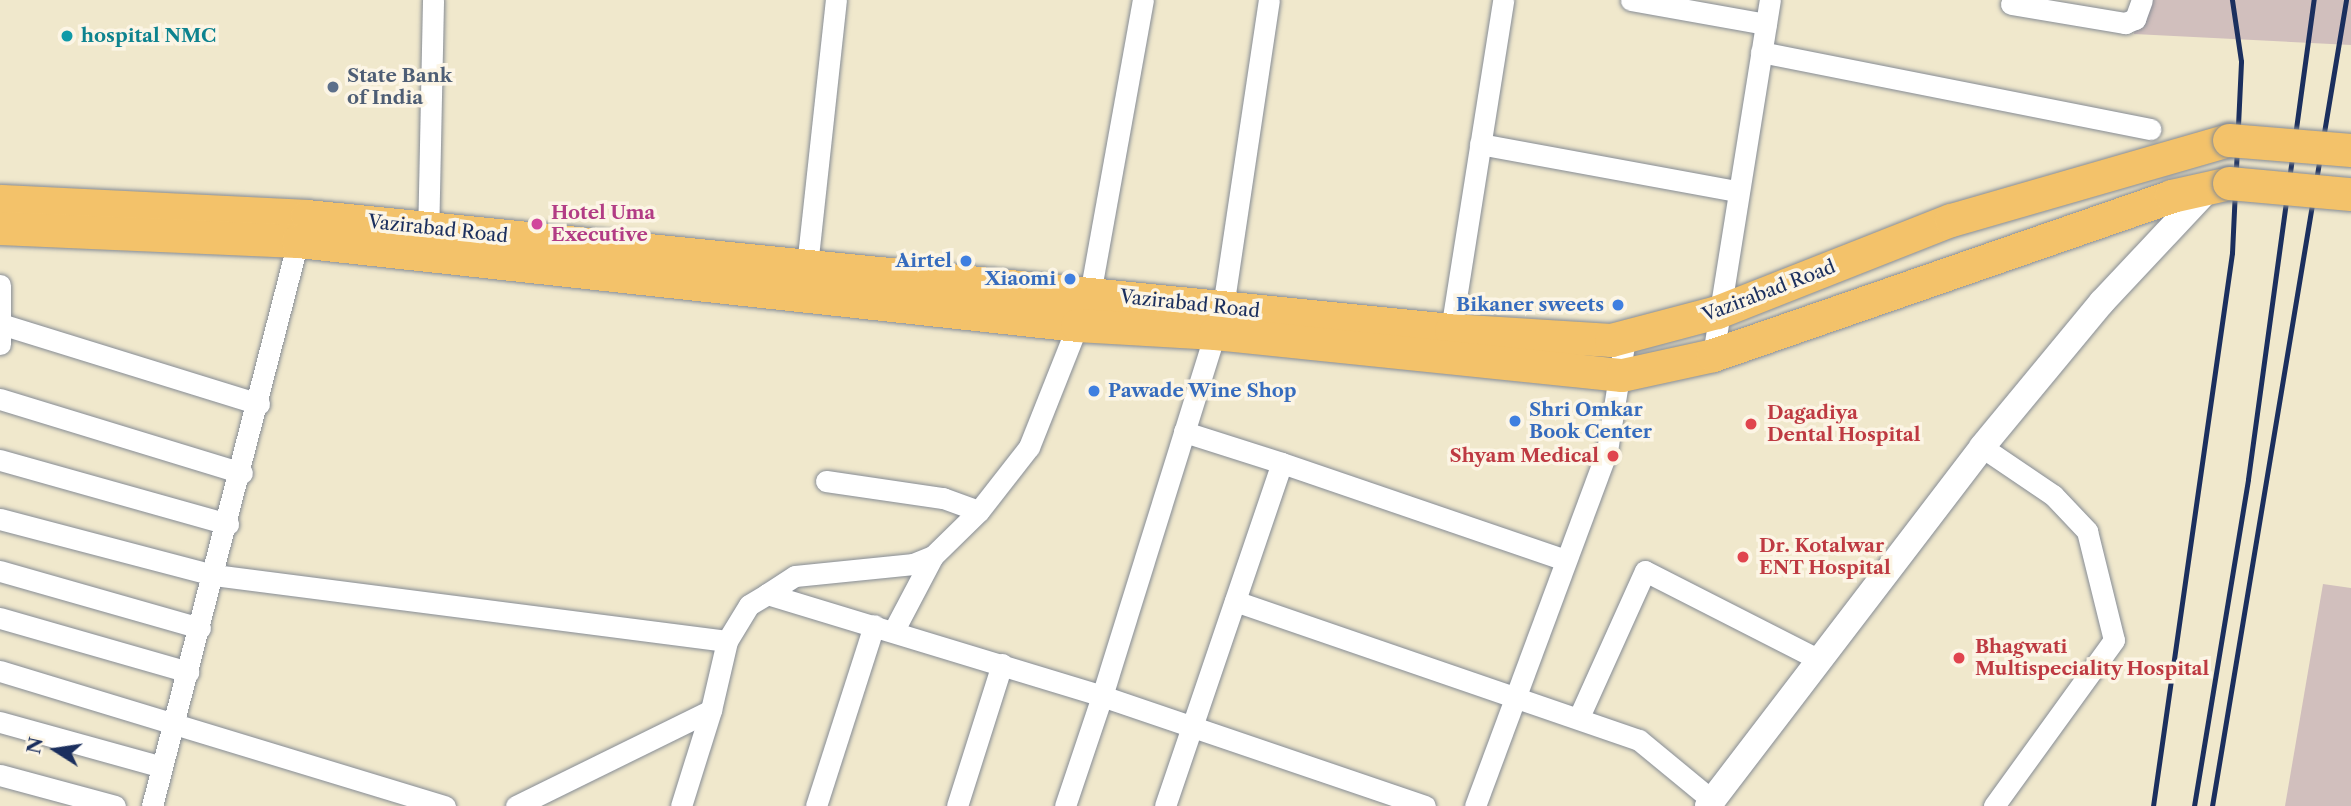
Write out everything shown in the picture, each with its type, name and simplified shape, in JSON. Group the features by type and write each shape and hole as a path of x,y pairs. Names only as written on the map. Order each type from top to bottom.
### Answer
{"main road":[{"name":"Vazirabad Road","path":"0,201 428,242 1077,325 1219,320 1625,338 1717,312 1951,220 2230,139 2351,150"},
{"name":"Vazirabad Road","path":"0,228 298,241 428,242 807,266 1090,294 1219,320 1622,375 1713,355 2220,185 2351,194"}],"street":[{"path":"428,242 433,0"},
{"path":"807,266 836,0"},
{"path":"823,804 884,628 933,556 979,511 1045,416 1090,294 1143,0"},
{"path":"1065,806 1219,320 1269,0"},
{"path":"1451,330 1503,0"},
{"path":"1631,0 1766,24"},
{"path":"1713,355 1717,312 1770,0"},
{"path":"2011,4 2125,23 2135,19 2142,0"},
{"path":"1761,52 2150,129"},
{"path":"1480,144 1737,191"},
{"path":"1235,601 1516,693 1639,740 1710,803 1982,447 2102,302 2220,185"},
{"path":"152,806 260,404 298,241"},
{"path":"0,285 2,335 260,404"},
{"path":"1475,806 1607,451 1622,375 1625,338"},
{"path":"0,398 242,473"},
{"path":"1184,432 1565,560"},
{"path":"1982,447 2053,495 2087,531 2114,640 1994,806"},
{"path":"0,460 228,524"},
{"path":"1166,806 1282,463"},
{"path":"826,481 943,498 979,511"},
{"path":"0,519 214,575 727,641"},
{"path":"681,806 711,710 727,641 749,605 795,576 913,564 933,556"},
{"path":"0,571 200,628"},
{"path":"1579,717 1645,571 1820,660"},
{"path":"767,594 1102,695 1425,806"},
{"path":"0,618 188,672"},
{"path":"957,806 1002,664"},
{"path":"0,671 173,728 445,806"},
{"path":"516,806 543,799 711,710"},
{"path":"0,722 162,767"},
{"path":"0,775 115,806"}],"shaded area":[{"path":"2139,0 2351,0 2351,45 2134,34"},
{"path":"2323,584 2351,588 2351,806 2285,806"}],"railway":[{"path":"2153,806 2232,253 2241,61 2232,0"},
{"path":"2194,806 2248,479 2314,0"},
{"path":"2212,806 2346,0"}],"place":[{"name":"hospital NMC","path":"67,36"},
{"name":"State Bank of India","path":"333,87"},
{"name":"Hotel Uma Executive","path":"537,224"},
{"name":"Airtel","path":"966,261"},
{"name":"Xiaomi","path":"1070,279"},
{"name":"Bikaner sweets","path":"1618,305"},
{"name":"Pawade Wine Shop","path":"1094,391"},
{"name":"Shri Omkar Book Center","path":"1515,421"},
{"name":"Dagadiya Dental Hospital","path":"1751,424"},
{"name":"Shyam Medical","path":"1613,456"},
{"name":"Dr. Kotalwar ENT Hospital","path":"1743,557"},
{"name":"Bhagwati Multispeciality Hospital","path":"1959,658"}]}
